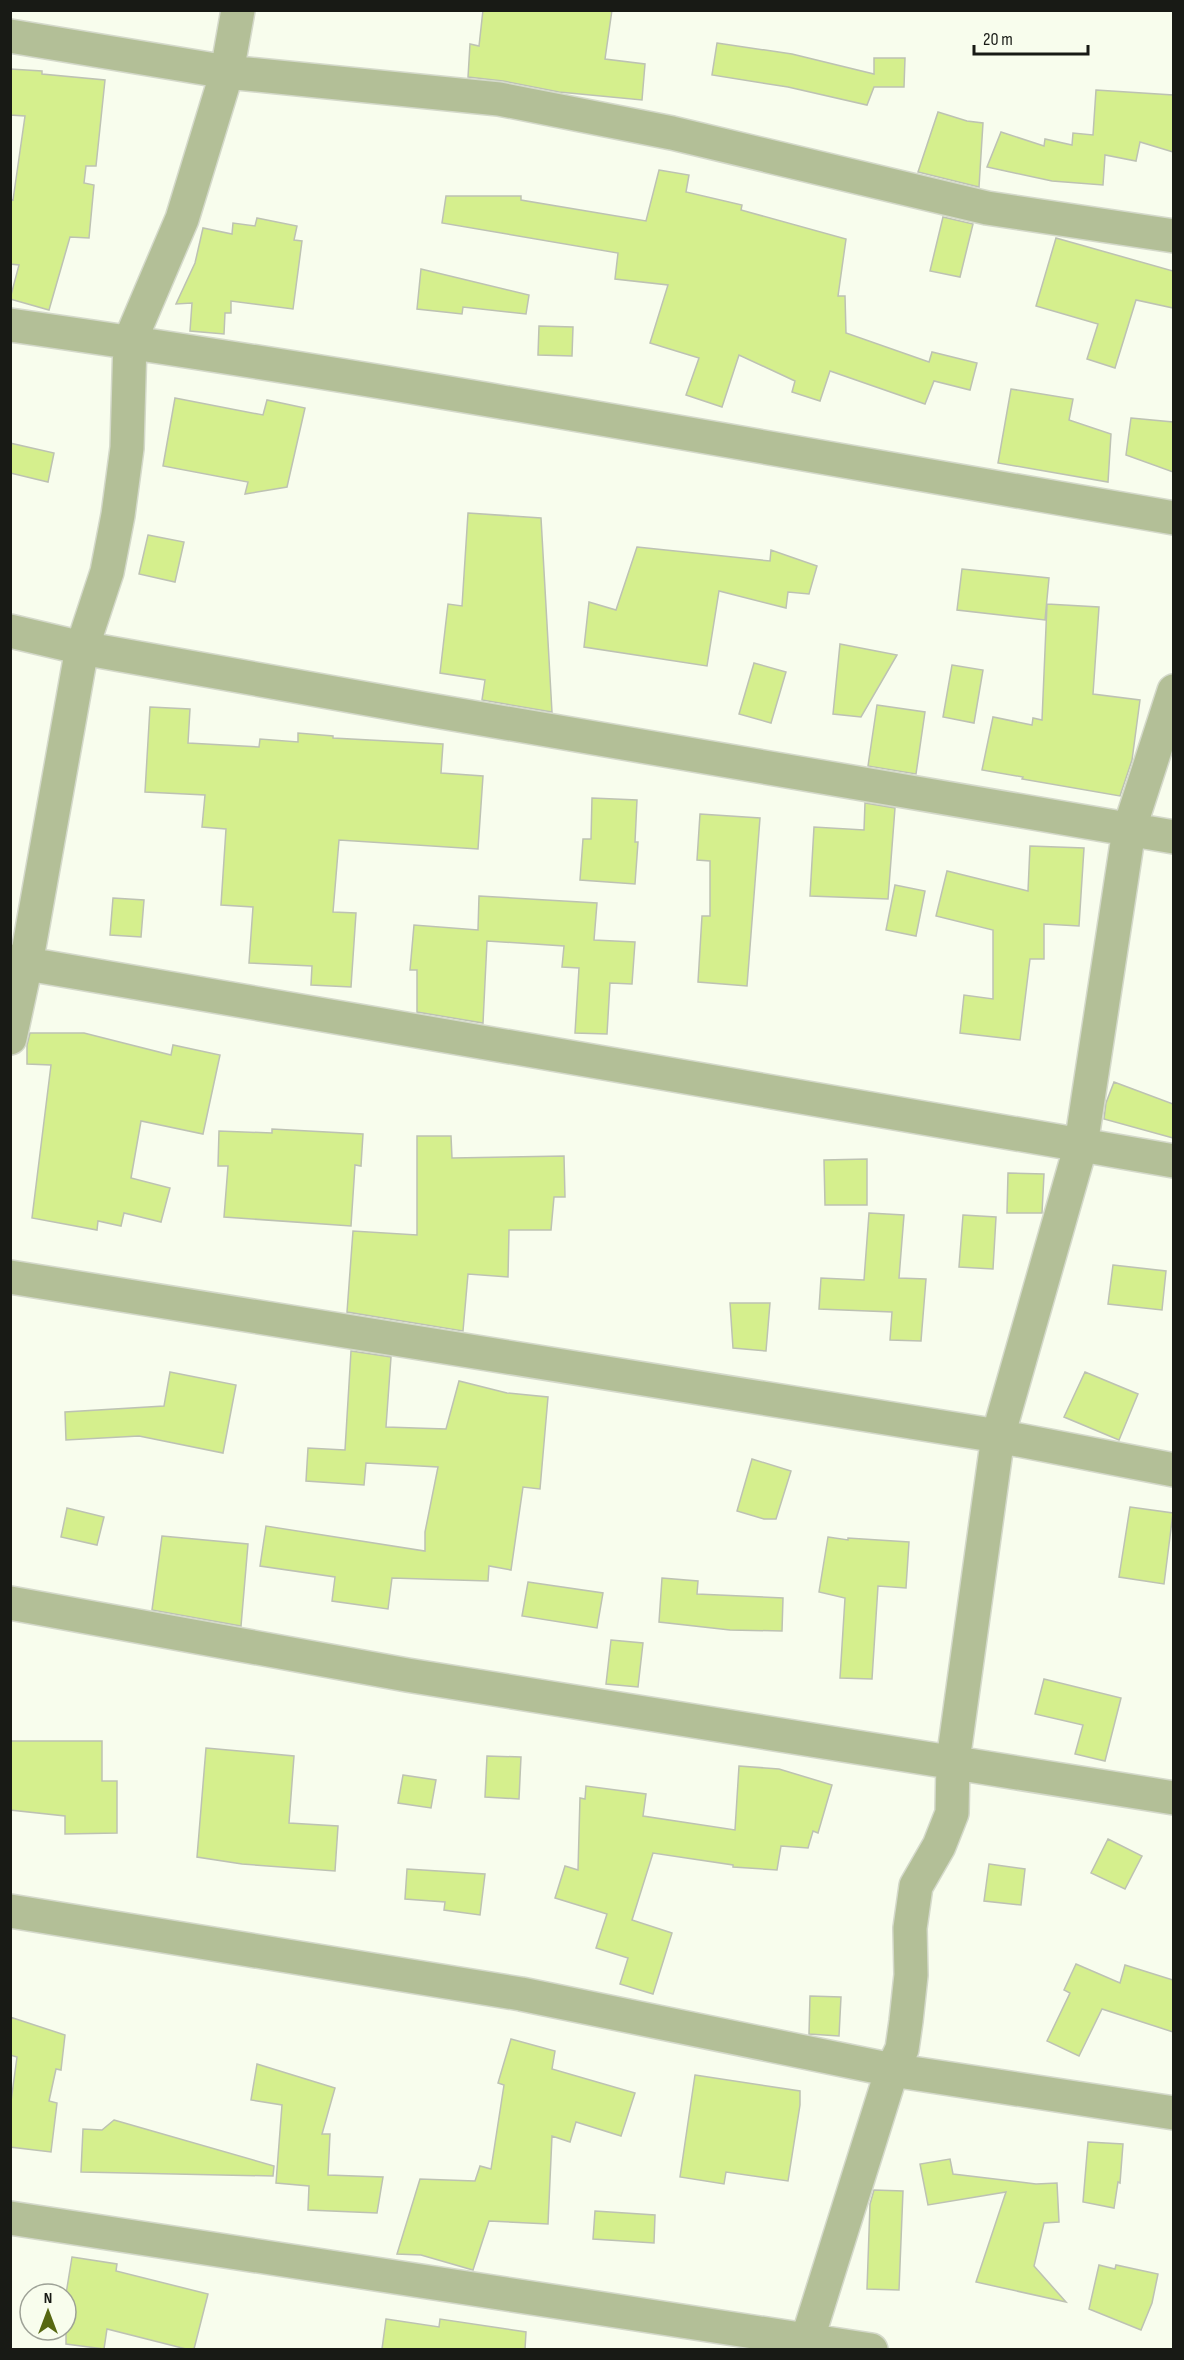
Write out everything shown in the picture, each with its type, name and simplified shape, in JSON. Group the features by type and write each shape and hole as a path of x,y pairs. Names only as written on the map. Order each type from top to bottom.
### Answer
{"street":[{"path":"10,1038 18,962 82,648 107,573 118,515 127,448 130,342 182,219 227,72 238,10"},
{"path":"10,36 227,72 499,99 672,133 987,208 1173,236"},
{"path":"10,324 130,342 1173,518"},
{"path":"10,631 82,648 424,709 1173,837"},
{"path":"805,2344 892,2070 902,2049 911,1975 910,1928 916,1886 939,1846 952,1814 954,1761 998,1436 1081,1145 1129,830 1173,691"},
{"path":"18,962 1173,1161"},
{"path":"10,1277 998,1436 1173,1470"},
{"path":"10,1604 407,1675 954,1761 1173,1798"},
{"path":"10,1911 521,1994 892,2070 1173,2113"},
{"path":"10,2218 805,2344 871,2349"}],"building":[{"path":"483,10 612,10 605,59 645,64 642,100 559,92 468,77 470,44 479,46"},
{"path":"717,43 792,54 874,74 874,58 905,58 904,87 874,87 867,105 788,87 712,75"},
{"path":"10,69 105,80 96,166 86,166 84,183 94,185 89,238 70,237 49,310 10,299 19,265 10,264 10,199 13,200 25,116 10,115"},
{"path":"1096,90 1173,95 1173,152 1140,142 1136,161 1105,155 1103,185 1052,181 987,167 1001,132 1044,146 1045,139 1072,145 1073,133 1093,135"},
{"path":"938,112 967,121 983,123 979,187 918,172"},
{"path":"659,170 689,175 686,192 742,205 741,210 846,239 838,296 845,296 846,333 929,362 932,352 977,363 970,390 934,381 925,404 830,371 820,401 792,392 795,381 739,355 722,407 686,395 699,358 650,343 668,285 615,279 618,253 442,223 446,196 521,196 521,200 646,221"},
{"path":"943,217 973,224 960,277 930,271"},
{"path":"257,218 297,226 294,240 302,241 293,309 231,301 231,313 225,313 224,334 190,331 192,303 176,304 195,263 203,228 232,234 233,223 255,226"},
{"path":"1056,238 1173,271 1173,308 1136,300 1115,368 1087,359 1098,324 1036,306"},
{"path":"421,269 529,295 526,314 463,307 462,314 417,309"},
{"path":"539,326 573,327 572,356 538,355"},
{"path":"1011,389 1073,399 1069,420 1111,434 1108,482 998,463"},
{"path":"175,398 263,415 267,400 305,408 287,487 245,494 248,482 163,466"},
{"path":"1131,418 1173,422 1173,472 1126,455"},
{"path":"10,443 54,453 48,482 10,473"},
{"path":"468,513 541,518 552,712 482,700 485,680 440,673 448,604 462,606"},
{"path":"148,535 184,542 175,582 139,574"},
{"path":"637,547 770,561 771,550 817,566 809,594 788,592 786,608 719,591 707,666 584,647 589,602 616,610"},
{"path":"962,569 1049,578 1045,620 957,610"},
{"path":"1047,604 1099,607 1093,694 1140,700 1132,760 1120,796 982,770 993,717 1032,725 1033,718 1042,720"},
{"path":"840,644 897,655 861,717 833,714"},
{"path":"754,663 786,672 771,723 739,714"},
{"path":"952,665 983,670 974,723 943,717"},
{"path":"877,705 925,712 916,774 868,766"},
{"path":"150,707 190,709 188,743 259,747 260,739 298,742 298,733 333,736 333,738 443,744 441,773 483,776 478,849 339,840 333,912 356,913 351,987 311,985 312,966 249,963 253,907 221,905 226,829 202,827 205,795 145,792"},
{"path":"592,798 637,800 635,842 638,842 635,884 580,880 583,839 591,839"},
{"path":"865,803 895,808 888,899 810,896 814,827 864,830"},
{"path":"700,814 760,818 747,986 698,982 702,916 710,916 710,861 697,860"},
{"path":"1030,846 1084,848 1079,926 1044,924 1044,959 1030,959 1020,1040 960,1033 964,995 993,999 993,930 936,916 947,871 1028,891"},
{"path":"895,885 925,891 916,936 886,930"},
{"path":"479,896 597,903 594,940 635,942 632,984 610,983 607,1034 575,1033 579,968 562,967 564,946 487,941 483,1023 417,1012 417,970 410,970 414,925 478,930"},
{"path":"113,898 144,900 141,937 110,935"},
{"path":"30,1033 84,1033 171,1055 173,1045 220,1055 203,1134 141,1121 131,1178 170,1188 161,1222 124,1213 121,1226 98,1221 97,1230 32,1218 51,1065 27,1064 27,1045"},
{"path":"1114,1082 1173,1104 1173,1138 1104,1119 1106,1103"},
{"path":"272,1129 363,1134 361,1166 355,1165 351,1226 224,1217 228,1166 218,1166 219,1131 272,1133"},
{"path":"417,1136 451,1136 452,1158 564,1156 565,1197 554,1197 551,1230 509,1230 508,1277 468,1274 463,1331 347,1312 353,1231 417,1235"},
{"path":"867,1159 867,1205 825,1205 824,1160"},
{"path":"1008,1173 1044,1174 1042,1213 1007,1213"},
{"path":"869,1213 904,1215 899,1278 926,1279 921,1341 890,1340 892,1312 819,1309 821,1278 864,1280"},
{"path":"963,1215 996,1217 993,1269 959,1267"},
{"path":"1113,1265 1166,1271 1162,1310 1108,1304"},
{"path":"730,1303 770,1303 766,1351 733,1348"},
{"path":"351,1351 391,1357 386,1427 446,1429 459,1381 507,1393 548,1397 540,1489 523,1487 511,1570 489,1566 488,1581 392,1578 388,1609 332,1601 335,1577 260,1566 266,1526 425,1551 425,1532 438,1467 366,1463 364,1485 306,1481 308,1448 345,1450"},
{"path":"170,1372 236,1385 223,1453 139,1436 66,1440 65,1412 164,1406"},
{"path":"1085,1372 1138,1394 1119,1440 1064,1417"},
{"path":"752,1459 791,1471 776,1519 764,1519 737,1511"},
{"path":"1130,1507 1173,1513 1164,1584 1119,1577"},
{"path":"67,1508 104,1517 97,1545 61,1537"},
{"path":"162,1536 248,1544 241,1626 152,1610"},
{"path":"828,1537 909,1542 906,1588 878,1586 872,1679 840,1678 845,1598 819,1592"},
{"path":"662,1578 698,1581 697,1594 783,1598 782,1631 730,1630 659,1622"},
{"path":"528,1582 603,1593 597,1628 522,1616"},
{"path":"611,1640 643,1643 638,1687 606,1684"},
{"path":"1044,1679 1121,1698 1105,1761 1075,1754 1083,1725 1035,1714"},
{"path":"10,1741 102,1741 102,1781 117,1781 117,1833 65,1834 65,1816 10,1810"},
{"path":"206,1748 294,1756 289,1823 338,1826 335,1871 242,1864 197,1857"},
{"path":"487,1756 521,1757 519,1799 485,1797"},
{"path":"739,1766 779,1769 832,1785 818,1833 813,1831 808,1848 781,1846 777,1870 733,1867 733,1865 653,1853 632,1920 672,1933 653,1994 620,1984 628,1958 596,1948 607,1914 555,1898 565,1866 578,1870 580,1798 585,1799 586,1786 646,1794 643,1816 735,1830"},
{"path":"403,1775 436,1780 431,1808 398,1803"},
{"path":"1108,1839 1142,1856 1125,1889 1091,1873"},
{"path":"989,1864 1025,1869 1021,1905 984,1901"},
{"path":"407,1869 485,1874 480,1915 444,1910 445,1902 405,1899"},
{"path":"1076,1964 1120,1983 1125,1965 1173,1980 1173,2032 1102,2009 1079,2056 1047,2041 1070,1993 1064,1990"},
{"path":"810,1996 841,1997 839,2036 809,2034"},
{"path":"10,2017 65,2035 61,2070 56,2069 49,2101 57,2103 51,2152 10,2147 10,2109 17,2057 10,2055"},
{"path":"511,2039 555,2051 552,2069 635,2093 621,2136 576,2122 570,2142 552,2136 548,2224 489,2221 473,2270 421,2255 397,2254 420,2179 475,2181 480,2166 491,2169 504,2085 498,2083"},
{"path":"257,2064 335,2088 322,2134 330,2134 328,2175 383,2177 377,2213 308,2210 309,2186 276,2183 282,2105 251,2100"},
{"path":"695,2075 800,2091 800,2105 788,2181 726,2172 724,2184 680,2177"},
{"path":"114,2120 274,2166 273,2176 81,2172 83,2129 102,2130"},
{"path":"1088,2142 1123,2144 1120,2183 1118,2182 1114,2208 1083,2202"},
{"path":"950,2159 953,2174 1036,2184 1057,2183 1059,2222 1044,2223 1034,2266 1066,2302 976,2282 1006,2192 928,2205 920,2164"},
{"path":"874,2190 903,2191 899,2290 867,2289 870,2204"},
{"path":"595,2211 655,2215 654,2243 593,2239"},
{"path":"72,2257 117,2264 116,2271 208,2294 194,2349 107,2329 104,2349 66,2344 66,2342 78,2342 78,2282 68,2282"},
{"path":"1099,2265 1115,2269 1116,2265 1158,2274 1152,2303 1141,2330 1089,2309"},
{"path":"386,2319 439,2327 440,2319 526,2332 525,2349 382,2349"}]}
